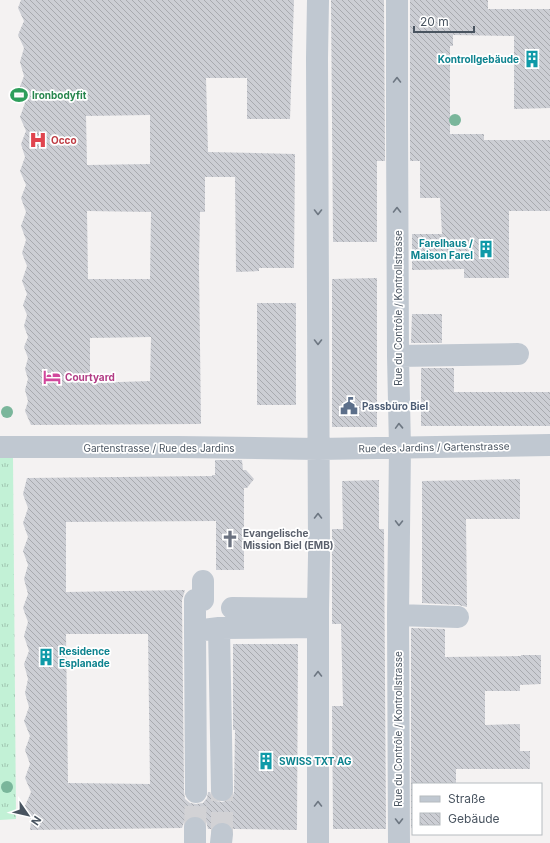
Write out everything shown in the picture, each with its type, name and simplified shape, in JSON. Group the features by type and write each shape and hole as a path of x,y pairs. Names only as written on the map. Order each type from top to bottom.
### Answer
{"street":[{"path":"318,0 318,843"},
{"name":"Rue du Contrôle / Kontrollstrasse","path":"397,0 398,356 400,448 398,615 399,843"},
{"path":"398,356 518,354"},
{"name":"Rue des Jardins / Gartenstrasse","path":"318,449 550,445"},
{"name":"Gartenstrasse / Rue des Jardins","path":"0,448 178,447 318,449"},
{"path":"196,792 195,600 203,600 203,581"},
{"path":"232,608 318,618"},
{"path":"398,615 458,617"},
{"path":"195,631 318,618"},
{"path":"219,628 222,790"}],"green space":[{"path":"0,458 13,458 16,819 0,820"}],"building":[{"path":"21,0 294,0 290,119 247,119 247,78 206,78 208,152 295,154 294,268 259,268 259,271 236,272 235,177 205,177 205,212 200,212 199,267 201,424 31,425 25,411 28,401 25,390 28,379 25,369 28,358 24,347 28,337 24,326 27,315 23,305 27,294 22,281 27,266 22,253 26,240 21,226 26,212 21,198 26,185 20,171 25,157 21,144 26,131 20,117 25,103 19,89 24,76 20,62 24,48 18,35 24,21 18,8","holes":["150,115 150,164 87,165 86,116","87,211 151,212 150,279 88,279","151,337 150,381 90,383 90,338"]},
{"path":"331,0 384,0 385,161 377,161 377,242 333,242"},
{"path":"410,0 488,0 488,9 550,9 550,108 514,109 514,36 453,35 453,46 450,46 450,134 484,134 484,140 550,140 550,211 509,211 509,278 464,278 464,269 412,270 412,234 442,234 440,198 420,198 420,161 410,161"},
{"path":"377,278 377,427 332,427 332,279"},
{"path":"257,303 296,303 296,405 257,405"},
{"path":"412,314 442,314 442,343 411,343"},
{"path":"421,368 454,368 454,392 550,392 550,426 421,426"},
{"name":"Residence Esplanade","path":"215,460 242,460 243,470 246,470 254,479 247,488 244,488 244,570 216,570 216,521 66,522 66,592 185,590 182,600 184,792 185,799 190,803 203,803 207,798 208,792 210,792 216,801 222,802 229,800 233,796 235,730 233,730 233,644 298,644 297,830 233,829 229,824 223,822 217,823 212,826 211,829 208,829 206,821 201,817 195,816 188,817 182,828 30,830 31,821 25,806 31,792 25,778 30,764 25,750 30,736 24,721 29,707 25,693 28,679 24,664 29,651 24,636 28,622 23,608 28,594 24,579 28,565 23,551 28,537 23,523 28,508 23,494 27,478 215,475","holes":["66,634 148,634 150,784 68,783"]},
{"path":"520,479 520,519 466,519 467,607 422,603 422,481"},
{"path":"379,480 379,529 384,529 386,829 333,829 332,706 343,706 341,624 332,624 332,529 343,529 342,481"},
{"path":"411,628 445,629 445,657 541,655 541,684 520,685 520,691 485,691 485,725 520,724 520,751 530,751 530,769 456,769 456,783 412,783 411,828"}],"tunnel":[{"path":"222,790 222,834"},
{"path":"195,828 196,792"}],"place":[{"name":"Kontrollgebäude","path":"532,59"},
{"name":"Ironbodyfit","path":"19,95"},
{"name":"Occo","path":"38,140"},
{"name":"Farelhaus / Maison Farel","path":"486,249"},
{"name":"Courtyard","path":"52,377"},
{"name":"Passbüro Biel","path":"349,406"},
{"name":"Evangelische Mission Biel (EMB)","path":"230,539"},
{"name":"Residence Esplanade","path":"46,657"},
{"name":"SWISS TXT AG","path":"266,761"}]}
